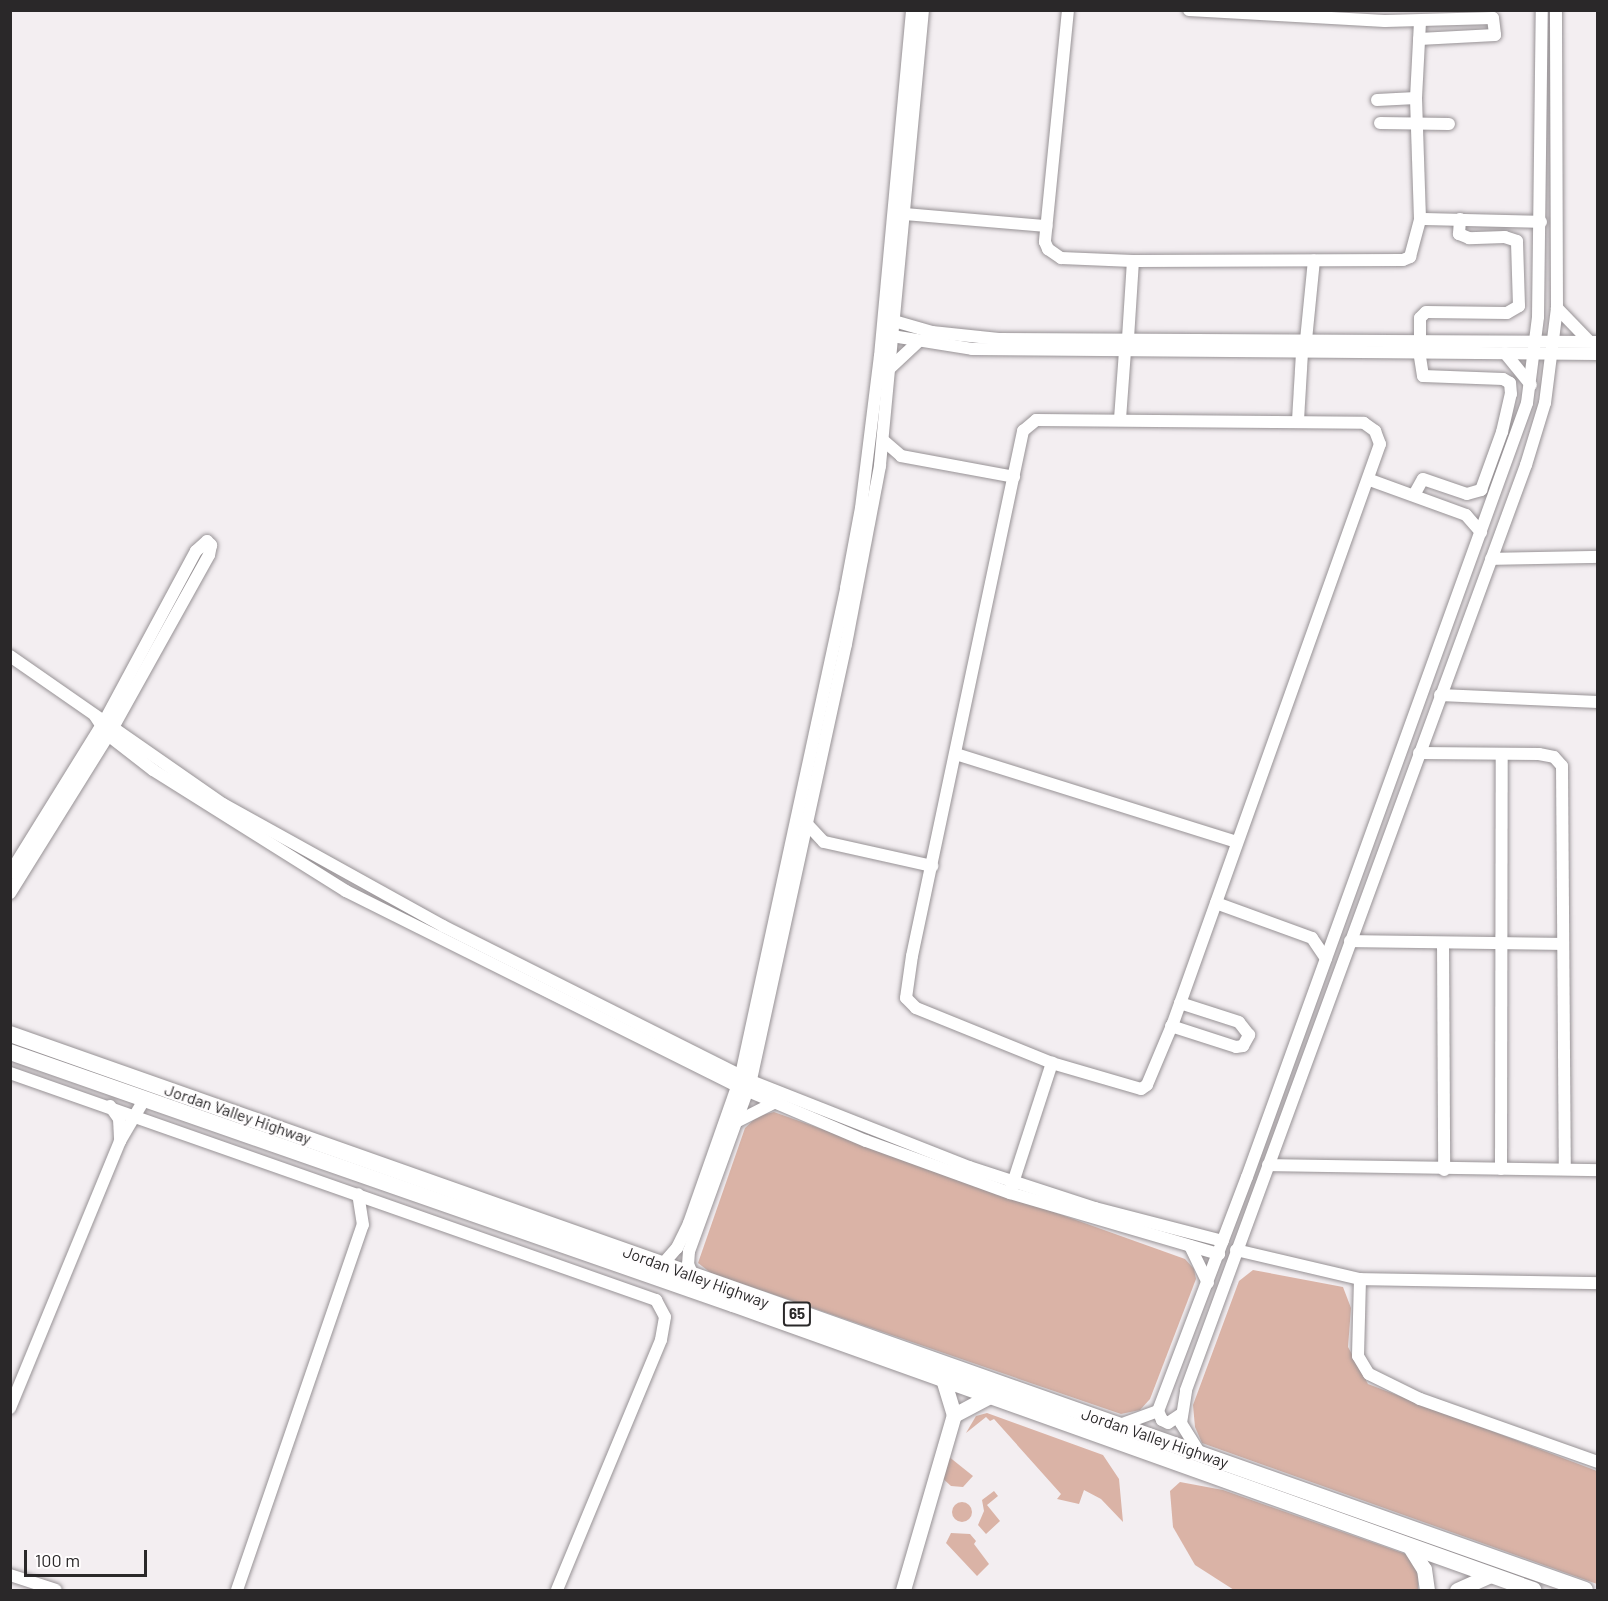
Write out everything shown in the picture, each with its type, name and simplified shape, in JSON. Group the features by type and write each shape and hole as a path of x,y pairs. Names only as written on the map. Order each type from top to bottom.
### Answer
{"highway":[{"name":"Jordan Valley Highway","path":"10,1034 693,1276 735,1298 988,1397 1533,1590"},
{"name":"Jordan Valley Highway","path":"10,1052 257,1140 1162,1439 1585,1590"},
{"path":"1157,1456 1162,1439"}],"main road":[{"path":"903,1590 954,1415 943,1380"},
{"path":"954,1415 988,1397"},
{"path":"1410,1547 1424,1569 1426,1590"},
{"path":"1456,1590 1489,1576"}],"street":[{"path":"693,1276 688,1264 689,1251 738,1121 859,520 888,335 912,10"},
{"path":"889,320 896,302 923,10"},
{"path":"1068,10 1046,226 1048,249 1061,258 1133,261 1403,260 1414,251 1420,219 1416,98 1420,21"},
{"path":"1189,10 1420,21 1493,18 1495,35 1419,39"},
{"path":"1180,1415 1168,1423 1162,1420 1158,1411 1219,1254 1376,823 1491,505 1531,385 1538,317 1541,222 1542,10"},
{"path":"1199,1452 1185,1434 1180,1415 1236,1250 1532,446 1553,354 1557,308 1556,10"},
{"path":"1377,100 1416,98"},
{"path":"1380,123 1449,124"},
{"path":"905,214 1046,226"},
{"path":"1420,219 1541,222"},
{"path":"1414,495 1423,479 1467,494 1481,490 1502,432 1510,394 1510,383 1503,379 1423,376 1419,346 1420,318 1426,312 1507,313 1519,306 1518,241 1505,237 1469,238 1459,234 1460,219"},
{"path":"1306,340 1314,260"},
{"path":"1120,419 1133,261"},
{"path":"896,302 915,327"},
{"path":"1557,308 1593,341"},
{"path":"1515,341 1538,317"},
{"path":"889,320 915,327 999,339 1302,353 1536,340 1593,341"},
{"path":"888,335 918,342 972,349 1306,340 1504,353 1598,354"},
{"path":"662,1265 677,1248 689,1223 744,1083 757,1061 808,825 880,466 890,369 888,335"},
{"path":"890,369 918,342"},
{"path":"1298,420 1302,353"},
{"path":"1504,353 1531,385"},
{"path":"1120,419 1298,420 1364,423 1375,431 1380,444 1370,480 1236,842 1180,1003 1147,1085 1141,1089 1052,1063 916,1008 906,998 1023,431 1030,422 1120,419"},
{"path":"884,441 901,456 1014,477"},
{"path":"880,466 901,456"},
{"path":"1370,480 1466,515 1481,532"},
{"path":"1466,515 1491,505"},
{"path":"10,873 104,725 209,555 211,545 207,541 196,551 104,725 10,893"},
{"path":"1491,559 1598,557"},
{"path":"10,656 104,725 224,804 369,886 744,1083 773,1103 875,1145 1219,1254"},
{"path":"1440,695 1598,702"},
{"path":"1419,753 1549,754 1562,766 1561,944 1565,1169"},
{"path":"956,754 1236,842"},
{"path":"1501,1169 1502,754"},
{"path":"1376,823 1392,823"},
{"path":"808,825 824,842 932,866"},
{"path":"802,852 824,842"},
{"path":"1216,903 1312,938 1326,959"},
{"path":"1312,938 1337,927"},
{"path":"1350,942 1561,944"},
{"path":"1443,943 1444,1170"},
{"path":"1171,1026 1236,1047 1243,1046 1249,1035 1239,1022 1180,1003"},
{"path":"757,1061 771,1089"},
{"path":"1011,1187 1052,1063"},
{"path":"11,1075 110,1106 656,1300 663,1310 665,1323 653,1361 557,1590"},
{"path":"744,1083 771,1089 1011,1187 1223,1241"},
{"path":"10,1408 120,1141 137,1117 144,1100"},
{"path":"738,1121 773,1103"},
{"path":"110,1106 118,1119 120,1141"},
{"path":"251,1157 257,1140"},
{"path":"1268,1165 1444,1170 1598,1170"},
{"path":"358,1194 363,1225"},
{"path":"237,1590 363,1225 385,1204"},
{"path":"1201,1235 1232,1217"},
{"path":"1190,1246 1208,1283"},
{"path":"1236,1250 1360,1279 1598,1282"},
{"path":"1360,1279 1358,1356 1369,1374 1420,1399 1598,1462"},
{"path":"1120,1425 1158,1411"},
{"path":"10,1575 56,1590"}],"shaded area":[{"path":"774,1112 1185,1259 1194,1269 1196,1279 1150,1399 1140,1410 1121,1414 711,1273 698,1263 745,1128 758,1116"},
{"path":"1253,1270 1343,1287 1351,1308 1348,1347 1368,1384 1597,1471 1597,1584 1202,1443 1195,1427 1193,1405 1239,1281"},
{"path":"987,1413 1103,1455 1119,1479 1123,1522 1101,1499 1084,1490 1079,1504 1057,1499 1061,1494 994,1419 990,1421 986,1417 966,1433 976,1416"},
{"path":"948,1456 973,1476 963,1487 951,1486 940,1476"},
{"path":"1180,1482 1223,1490 1411,1556 1418,1571 1418,1590 1234,1590 1195,1565 1173,1527 1170,1491"},
{"path":"994,1491 998,1496 987,1505 1000,1521 986,1534 978,1525 984,1511 982,1500"},
{"path":"962,1502 969,1505 972,1512 969,1519 962,1522 955,1519 952,1512 955,1505"},
{"path":"951,1533 970,1534 976,1541 974,1544 989,1564 977,1576 946,1543"}]}
